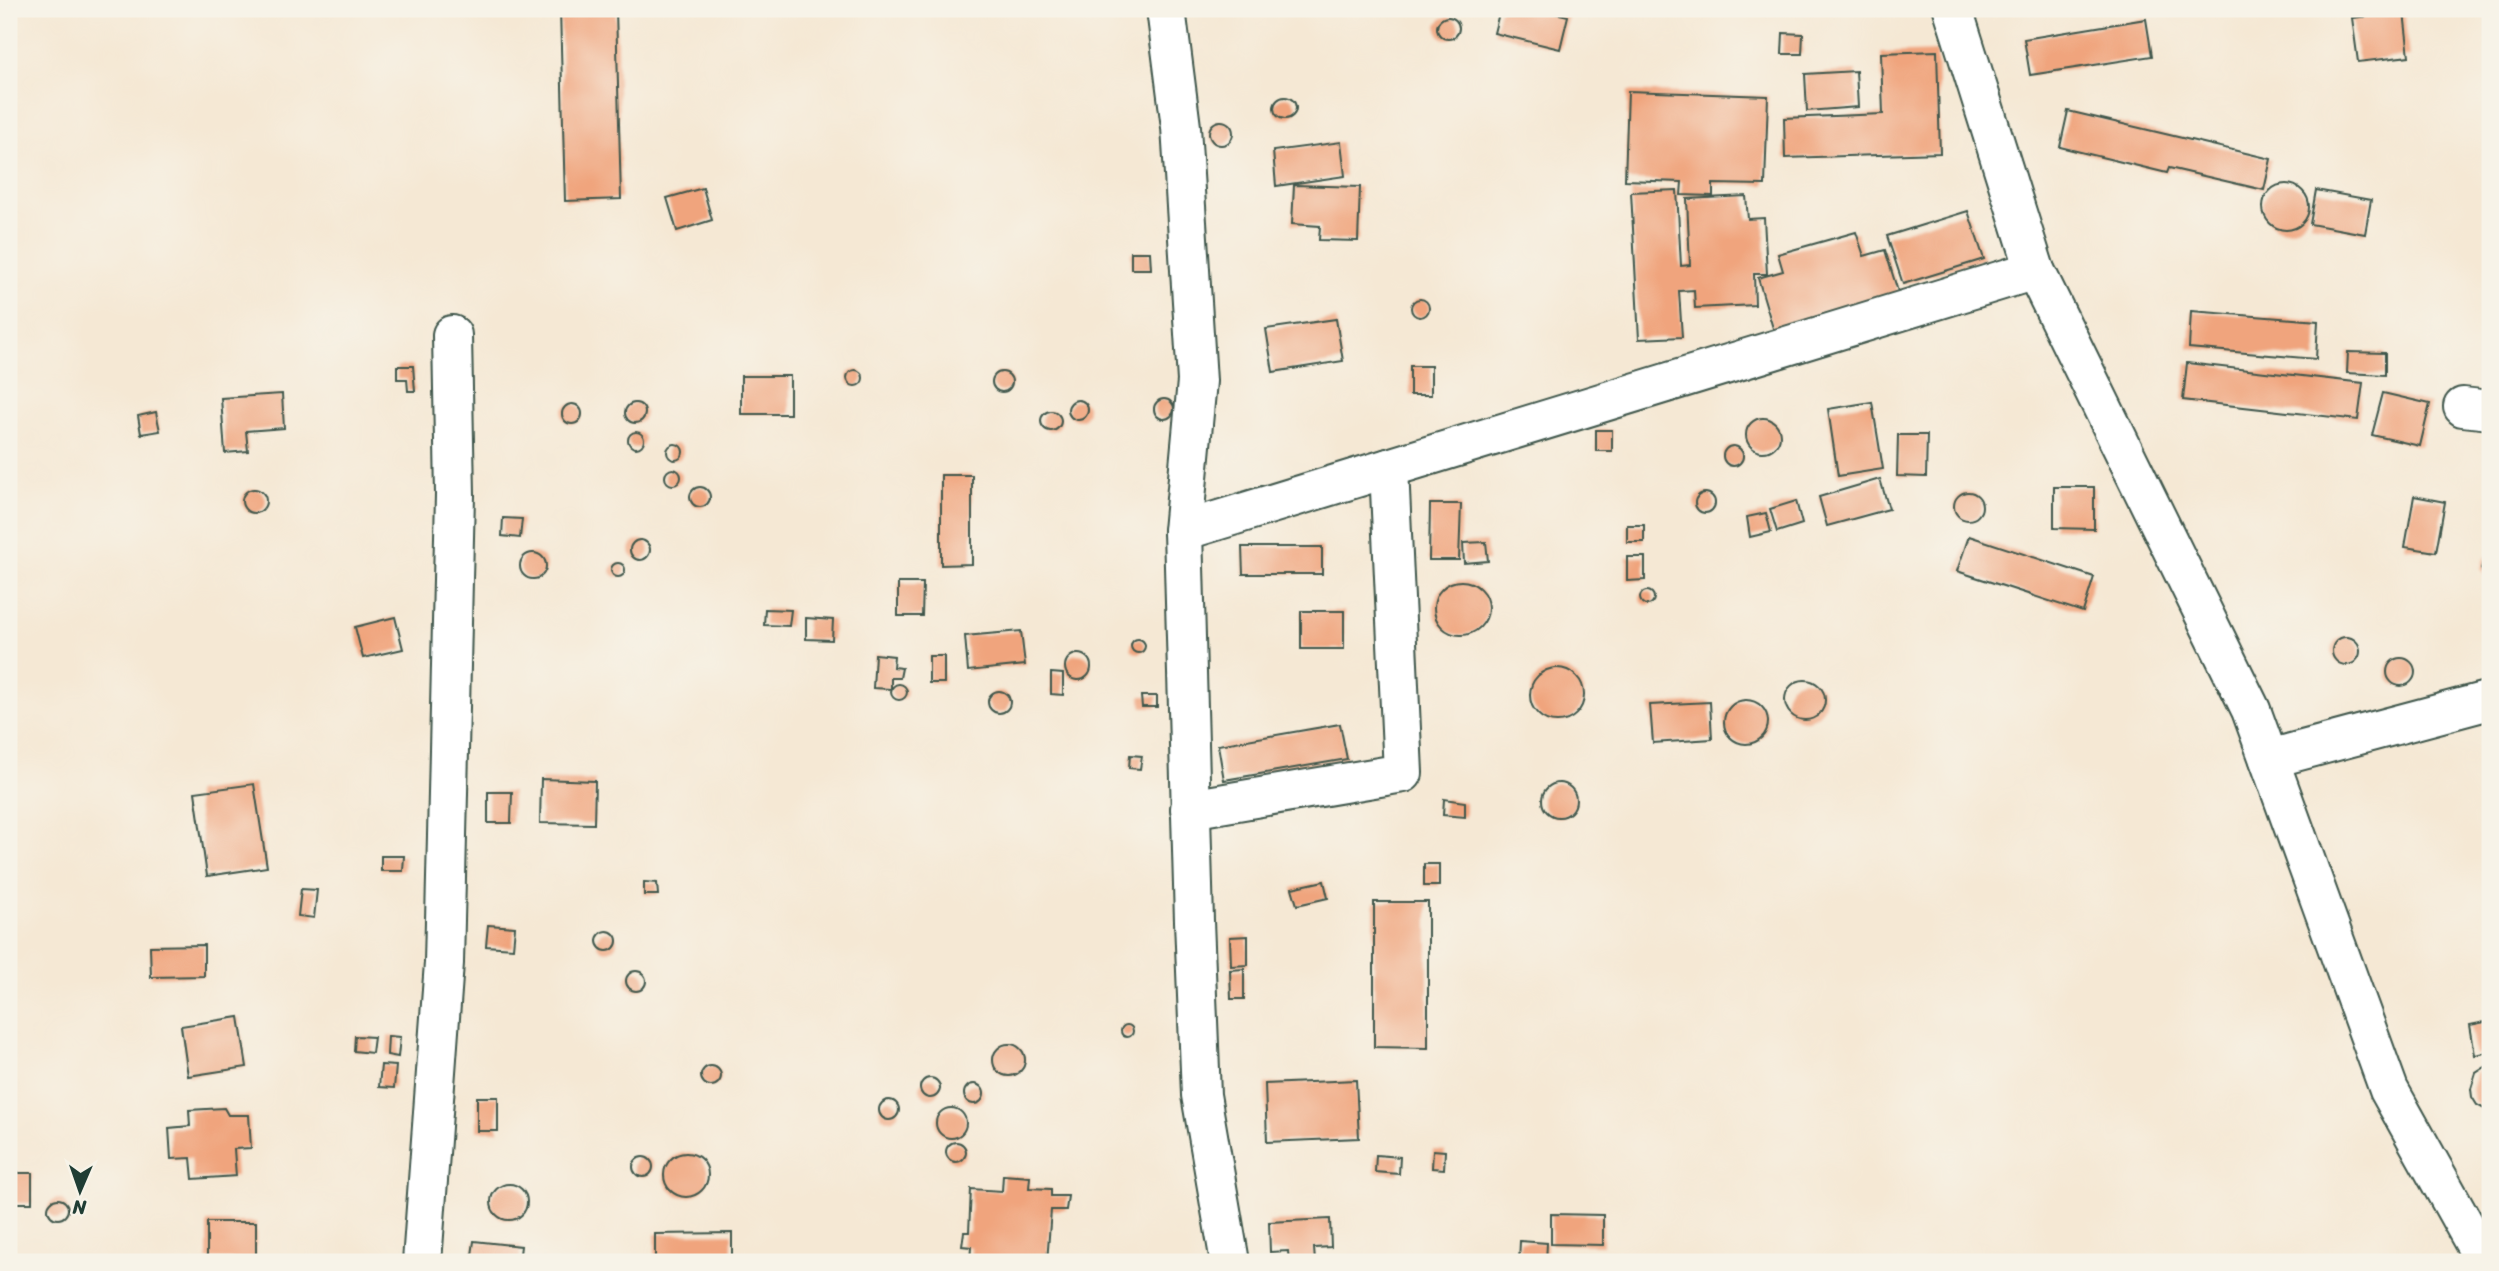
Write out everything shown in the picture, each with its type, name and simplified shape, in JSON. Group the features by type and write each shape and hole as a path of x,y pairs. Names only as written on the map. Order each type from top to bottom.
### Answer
{"street":[{"path":"1166,9 1181,127 1197,381 1183,531 1201,1095 1230,1262"},
{"path":"1954,9 2035,270 2251,710 2389,1090 2485,1262"},
{"path":"1183,531 2035,270"},
{"path":"422,1262 444,963 454,509 452,335"},
{"path":"1190,809 1403,773 1389,468"},
{"path":"2269,759 2490,700"}],"building":[{"path":"560,9 616,9 621,199 565,201"},
{"path":"1500,9 1538,9 1568,16 1560,49 1494,33"},
{"path":"2404,12 2409,56 2358,62 2352,18"},
{"path":"1448,17 1456,20 1459,28 1456,36 1448,39 1440,36 1437,28 1440,20"},
{"path":"2146,19 2152,56 2030,75 2024,39"},
{"path":"1783,33 1803,34 1802,54 1782,54"},
{"path":"1937,51 1940,153 1785,158 1784,118 1883,114 1881,53"},
{"path":"1856,71 1858,107 1807,111 1805,74"},
{"path":"1628,91 1768,96 1765,185 1713,184 1713,196 1681,195 1682,182 1625,180"},
{"path":"1285,97 1293,100 1296,108 1293,116 1285,119 1277,116 1274,108 1277,100"},
{"path":"2068,111 2271,159 2264,190 2169,168 2167,173 2060,147"},
{"path":"1216,121 1226,121 1233,128 1233,138 1226,145 1216,145 1209,138 1209,128"},
{"path":"1341,142 1345,176 1276,186 1273,151"},
{"path":"2286,184 2302,191 2309,207 2302,223 2286,230 2270,223 2263,207 2270,191"},
{"path":"1294,185 1360,187 1358,241 1319,240 1320,226 1292,224"},
{"path":"703,188 712,220 677,231 667,198"},
{"path":"1677,190 1681,266 1690,265 1687,199 1746,196 1748,219 1764,218 1767,274 1754,274 1755,305 1695,308 1694,290 1679,291 1682,337 1639,339 1631,192"},
{"path":"2316,190 2371,200 2365,234 2310,224"},
{"path":"1968,211 1984,259 1903,284 1887,236"},
{"path":"1856,232 1864,256 1885,250 1900,298 1775,335 1758,278 1783,271 1778,254"},
{"path":"1131,252 1150,252 1151,269 1131,269"},
{"path":"1420,299 1426,302 1429,308 1426,314 1420,317 1414,314 1411,308 1414,302"},
{"path":"2191,311 2318,321 2316,359 2189,348"},
{"path":"1336,319 1343,361 1273,372 1266,329"},
{"path":"2348,352 2385,353 2385,375 2347,373"},
{"path":"2187,363 2363,383 2358,420 2183,400"},
{"path":"397,366 413,366 415,391 408,391 407,379 397,379"},
{"path":"1410,366 1431,366 1431,395 1410,395"},
{"path":"855,370 863,378 855,386 847,378"},
{"path":"1002,372 1009,375 1012,382 1009,389 1002,392 995,389 992,382 995,375"},
{"path":"741,376 790,376 790,414 741,414"},
{"path":"2383,393 2430,404 2420,446 2372,435"},
{"path":"282,394 284,428 246,431 248,451 225,453 221,398"},
{"path":"1164,399 1171,402 1174,409 1171,416 1164,419 1157,416 1154,409 1157,402"},
{"path":"1078,400 1085,403 1088,410 1085,417 1078,420 1071,417 1068,410 1071,403"},
{"path":"1872,402 1883,469 1838,476 1828,409"},
{"path":"635,403 642,406 645,413 642,420 635,423 628,420 625,413 628,406"},
{"path":"572,404 579,407 582,414 579,421 572,424 565,421 562,414 565,407"},
{"path":"1051,411 1058,414 1061,421 1058,428 1051,431 1044,428 1041,421 1044,414"},
{"path":"156,412 160,431 141,434 138,416"},
{"path":"1763,418 1775,423 1780,435 1775,447 1763,452 1751,447 1746,435 1751,423"},
{"path":"1596,430 1612,430 1612,451 1596,451"},
{"path":"633,432 639,432 644,440 642,446 633,448 628,443 628,437"},
{"path":"1898,435 1927,435 1926,477 1897,476"},
{"path":"675,444 683,452 675,460 667,452"},
{"path":"1733,446 1740,449 1743,456 1740,463 1733,466 1726,463 1723,456 1726,449"},
{"path":"673,469 679,471 679,483 673,485 667,483 665,477 667,471"},
{"path":"941,475 972,475 972,564 941,565"},
{"path":"1880,479 1889,509 1827,526 1819,497"},
{"path":"700,487 707,490 710,497 707,504 700,507 693,504 690,497 693,490"},
{"path":"2054,487 2094,487 2094,529 2054,528"},
{"path":"254,489 262,493 266,501 262,509 254,513 246,509 242,501 246,493"},
{"path":"1968,492 1978,496 1982,506 1978,516 1968,520 1958,516 1954,506 1958,496"},
{"path":"1705,493 1712,496 1715,503 1712,510 1705,513 1698,510 1695,503 1698,496"},
{"path":"2414,496 2445,502 2436,552 2405,547"},
{"path":"1796,501 1802,524 1777,532 1770,509"},
{"path":"1430,504 1461,504 1459,560 1429,560"},
{"path":"1766,513 1771,532 1750,537 1747,517"},
{"path":"503,518 522,519 520,538 502,536"},
{"path":"1627,525 1644,525 1644,542 1627,542"},
{"path":"1969,536 2094,577 2083,612 1957,571"},
{"path":"640,540 647,543 650,550 647,557 640,560 633,557 630,550 633,543"},
{"path":"1486,542 1488,561 1464,563 1463,543"},
{"path":"1242,547 1322,547 1322,574 1243,574"},
{"path":"533,553 542,557 546,566 542,575 533,579 524,575 520,566 524,557"},
{"path":"2490,554 2490,580 2481,569 2484,559"},
{"path":"1627,557 1645,557 1645,580 1627,581"},
{"path":"618,563 623,565 623,575 618,577 613,575 611,570 613,565"},
{"path":"1461,581 1480,589 1488,608 1480,627 1461,635 1442,627 1434,608 1442,589"},
{"path":"898,583 923,583 922,616 898,616"},
{"path":"1647,591 1652,593 1652,603 1647,605 1642,603 1640,598 1642,593"},
{"path":"765,609 791,610 789,626 764,625"},
{"path":"1301,611 1344,611 1344,649 1301,649"},
{"path":"395,617 403,649 363,658 355,627"},
{"path":"806,618 833,620 832,640 806,639"},
{"path":"1021,631 1025,665 968,671 965,636"},
{"path":"2346,637 2356,641 2360,651 2356,661 2346,665 2336,661 2332,651 2336,641"},
{"path":"1135,639 1141,639 1145,646 1141,653 1135,653 1131,649 1131,643"},
{"path":"875,654 894,656 893,667 902,668 900,678 891,678 891,689 873,688"},
{"path":"1078,654 1087,658 1091,667 1087,676 1078,680 1069,676 1065,667 1069,658"},
{"path":"929,656 944,656 944,683 929,683"},
{"path":"2401,658 2411,662 2415,672 2411,682 2401,686 2391,682 2387,672 2391,662"},
{"path":"1557,668 1576,676 1584,695 1576,714 1557,722 1538,714 1530,695 1538,676"},
{"path":"1051,673 1063,674 1063,695 1051,694"},
{"path":"1805,680 1813,681 1819,686 1824,692 1824,708 1819,714 1813,719 1805,720 1797,719 1791,714 1786,708 1785,700 1786,692 1791,686 1797,681"},
{"path":"899,684 905,686 905,698 899,700 893,698 891,692 893,686"},
{"path":"999,691 1007,694 1010,702 1007,710 999,713 991,710 988,702 991,694"},
{"path":"1141,696 1157,696 1157,707 1142,707"},
{"path":"1746,700 1761,707 1768,722 1761,737 1746,744 1731,737 1724,722 1731,707"},
{"path":"1710,702 1712,739 1653,743 1650,705"},
{"path":"1340,724 1347,759 1224,780 1218,745"},
{"path":"1130,755 1142,756 1140,769 1129,768"},
{"path":"541,779 595,781 594,824 540,823"},
{"path":"1559,783 1571,788 1576,800 1571,812 1559,817 1547,812 1542,800 1547,788"},
{"path":"254,784 267,867 207,876 195,792"},
{"path":"488,792 512,792 511,823 488,823"},
{"path":"1444,799 1465,802 1465,817 1443,815"},
{"path":"381,856 404,856 403,871 381,871"},
{"path":"1424,864 1439,864 1439,886 1424,886"},
{"path":"1324,881 1328,898 1297,905 1292,888"},
{"path":"644,882 657,883 658,895 644,895"},
{"path":"301,889 317,890 314,918 298,916"},
{"path":"1374,902 1428,902 1428,1048 1374,1047"},
{"path":"488,925 515,927 513,948 486,946"},
{"path":"607,931 614,934 617,941 614,948 607,951 600,948 597,941 600,934"},
{"path":"1248,936 1248,965 1231,966 1230,937"},
{"path":"204,945 204,976 151,977 150,946"},
{"path":"1244,969 1244,999 1231,999 1230,970"},
{"path":"636,971 643,974 646,981 643,988 636,991 629,988 626,981 629,974"},
{"path":"239,1017 247,1067 188,1076 181,1026"},
{"path":"2490,1021 2490,1052 2475,1055 2470,1025"},
{"path":"1127,1025 1133,1031 1127,1037 1121,1031"},
{"path":"355,1036 374,1037 372,1053 354,1051"},
{"path":"388,1036 400,1037 398,1057 387,1055"},
{"path":"1009,1044 1020,1049 1025,1060 1020,1071 1009,1076 998,1071 993,1060 998,1049"},
{"path":"2490,1064 2490,1112 2477,1105 2471,1089 2476,1073"},
{"path":"381,1065 396,1066 394,1088 379,1087"},
{"path":"711,1066 718,1069 721,1076 718,1083 711,1086 704,1083 701,1076 704,1069"},
{"path":"930,1078 937,1081 940,1088 937,1095 930,1098 923,1095 920,1088 923,1081"},
{"path":"1356,1080 1359,1138 1267,1142 1265,1084"},
{"path":"974,1084 981,1087 984,1094 981,1101 974,1104 967,1101 964,1094 967,1087"},
{"path":"477,1097 498,1097 498,1131 477,1131"},
{"path":"889,1100 896,1103 899,1110 896,1117 889,1120 882,1117 879,1110 882,1103"},
{"path":"224,1108 228,1115 249,1115 251,1148 234,1149 236,1176 193,1179 191,1158 171,1159 169,1128 190,1126 189,1110"},
{"path":"951,1108 962,1112 966,1123 962,1134 951,1138 940,1134 936,1123 940,1112"},
{"path":"956,1142 963,1145 966,1152 963,1159 956,1162 949,1159 946,1152 949,1145"},
{"path":"1433,1150 1445,1151 1444,1169 1432,1168"},
{"path":"686,1153 702,1159 708,1175 702,1191 686,1197 670,1191 664,1175 670,1159"},
{"path":"1376,1155 1400,1157 1399,1174 1375,1172"},
{"path":"643,1157 650,1160 653,1167 650,1174 643,1177 636,1174 633,1167 636,1160"},
{"path":"9,1173 32,1173 32,1203 9,1203"},
{"path":"1003,1175 1030,1177 1029,1188 1051,1189 1051,1196 1068,1196 1066,1210 1051,1210 1047,1262 970,1262 971,1247 962,1246 964,1232 969,1232 971,1189 1002,1191"},
{"path":"509,1184 521,1190 527,1202 521,1214 509,1220 497,1214 491,1202 497,1190"},
{"path":"58,1199 65,1202 68,1209 65,1216 58,1219 51,1216 48,1209 51,1202"},
{"path":"1551,1214 1603,1215 1603,1245 1551,1244"},
{"path":"1330,1219 1331,1247 1314,1248 1315,1262 1289,1262 1288,1251 1270,1252 1269,1222"},
{"path":"207,1222 256,1222 256,1260 207,1259"},
{"path":"732,1233 732,1262 655,1262 655,1234"},
{"path":"474,1241 521,1246 519,1262 471,1262"},
{"path":"1520,1241 1547,1243 1546,1262 1519,1262"}]}
